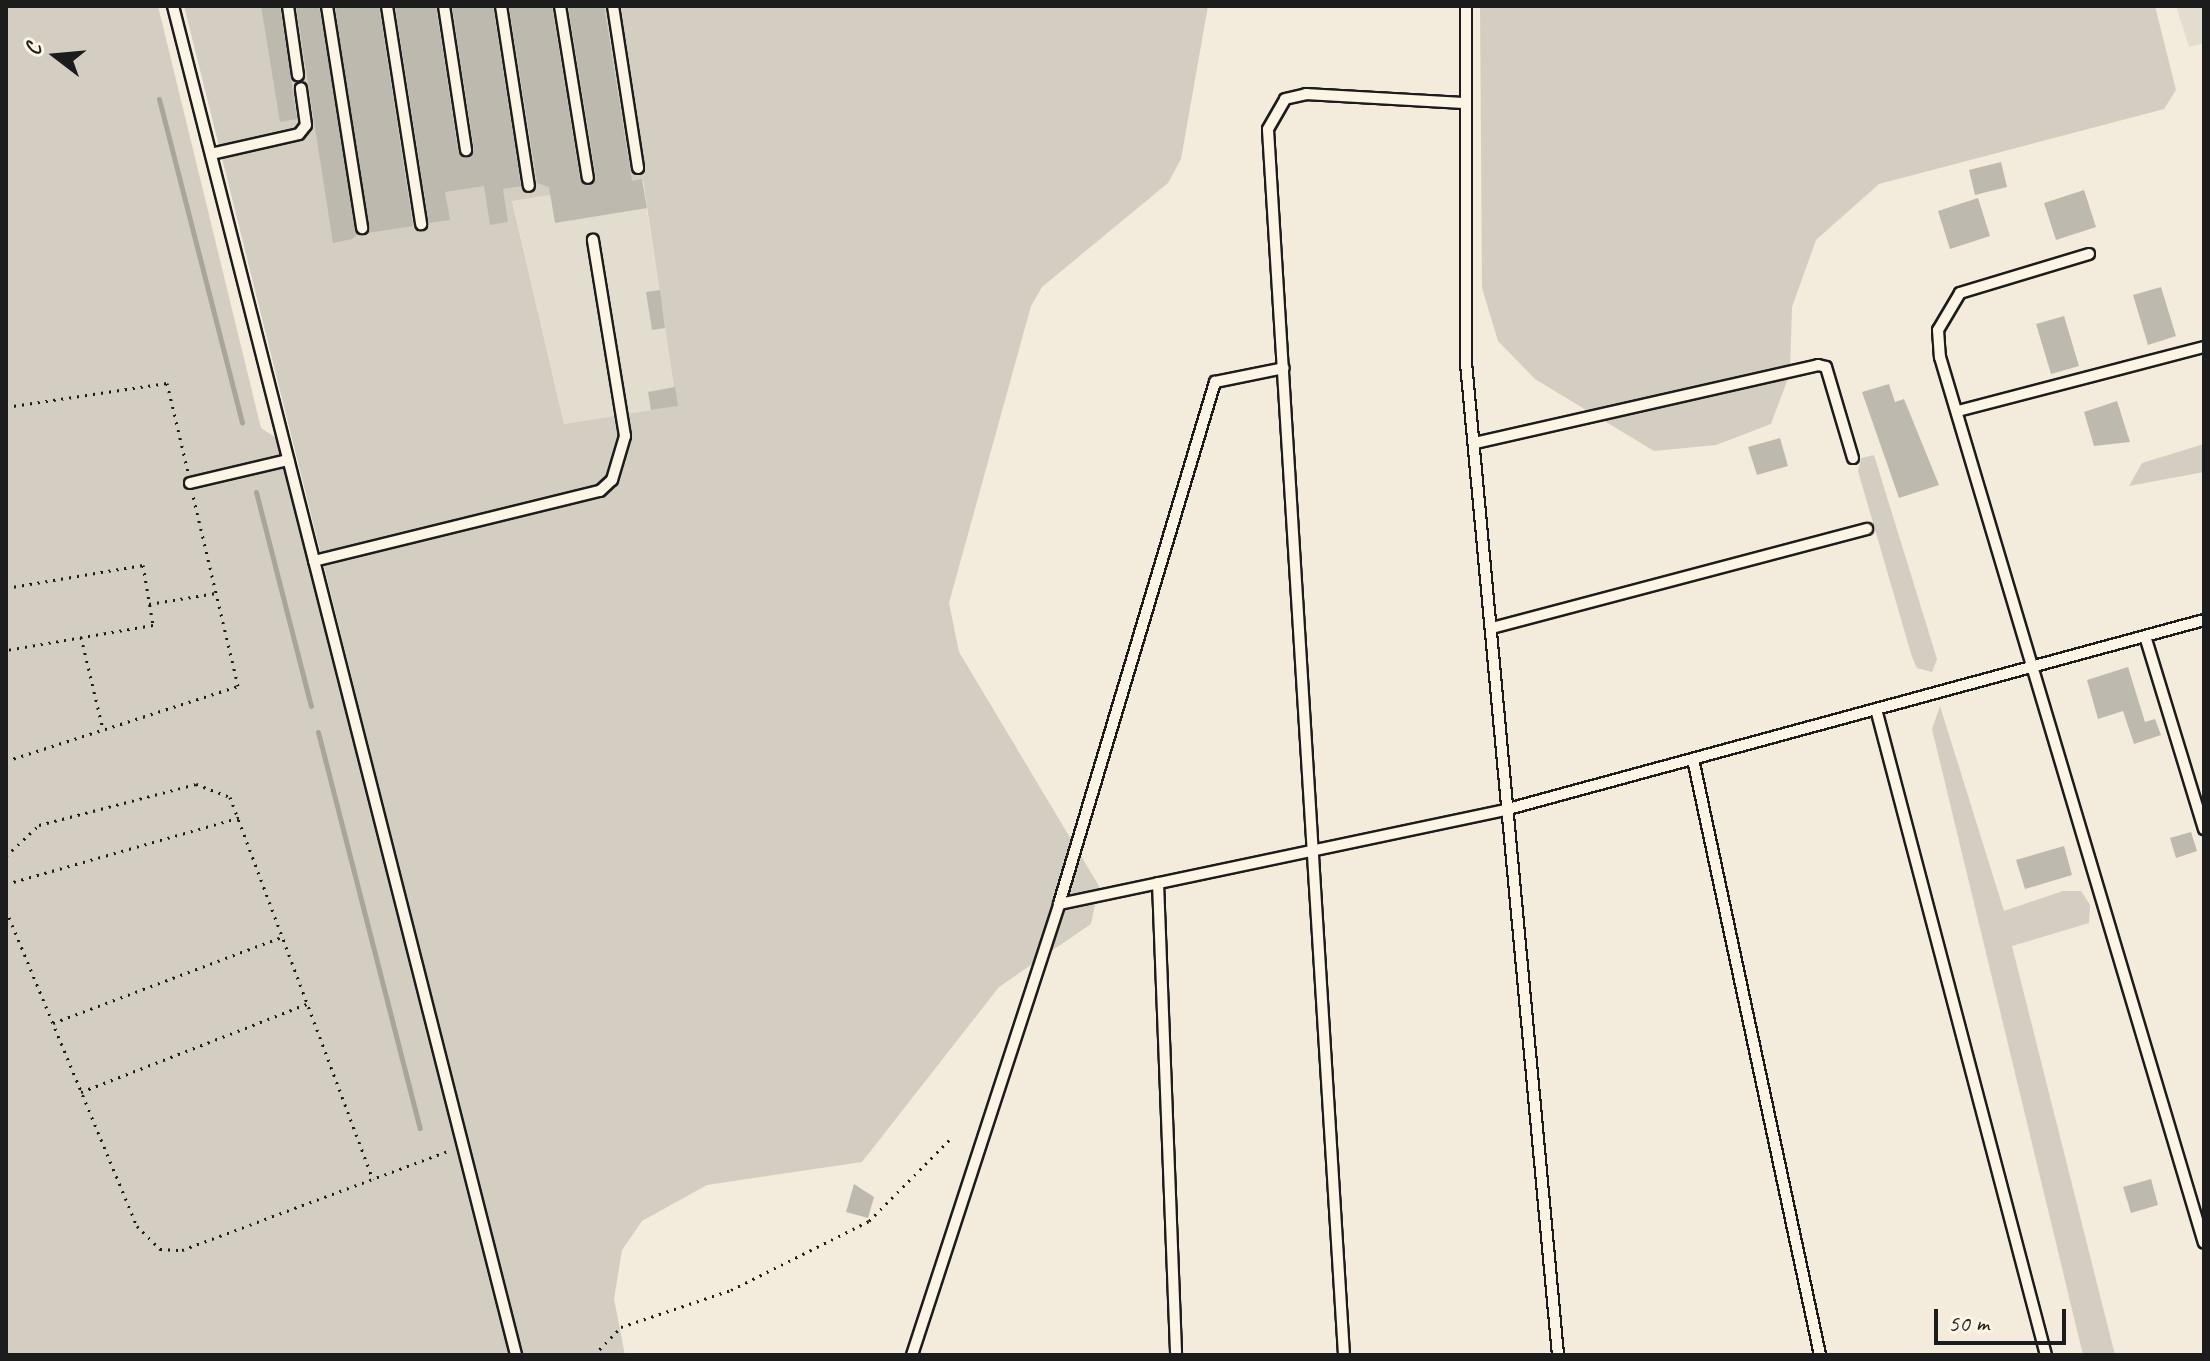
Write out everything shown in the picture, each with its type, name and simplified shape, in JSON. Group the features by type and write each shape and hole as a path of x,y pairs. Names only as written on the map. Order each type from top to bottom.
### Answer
{"lane":[{"path":"173,6 516,1355"},
{"path":"288,6 298,75"},
{"path":"327,6 362,228"},
{"path":"387,6 421,224"},
{"path":"444,6 466,150"},
{"path":"501,6 529,186"},
{"path":"560,6 588,178"},
{"path":"613,6 638,168"},
{"path":"1466,6 1462,280 1558,1355"},
{"path":"211,154 299,134 306,125 301,88"},
{"path":"1344,1355 1268,129 1285,99 1463,103"},
{"path":"314,561 600,491 612,480 625,436 593,240"},
{"path":"2089,254 1960,293 1938,330 2028,668 2204,1243"},
{"path":"1958,411 2204,347"},
{"path":"1475,443 1818,365 1826,367 1853,458"},
{"path":"912,1355 1059,904 1215,382 1284,368"},
{"path":"190,483 288,460"},
{"path":"1492,628 1867,529"},
{"path":"1059,904 1508,809 2204,620"},
{"path":"2145,636 2204,829"},
{"path":"1876,709 2046,1355"},
{"path":"1693,759 1820,1355"},
{"path":"1158,883 1176,1355"}],"path":[{"path":"6,407 167,383 238,686 6,761"},
{"path":"6,588 143,565 153,625 6,650"},
{"path":"149,604 216,593"},
{"path":"81,637 103,729"},
{"path":"6,856 39,825 196,784 230,797 241,817 373,1179"},
{"path":"6,884 241,817"},
{"path":"6,910 137,1226 160,1249 182,1250 463,1147"},
{"path":"53,1023 284,936"},
{"path":"81,1092 309,1003"},
{"path":"594,1355 621,1327 808,1257 869,1221 953,1136"}],"shaded area":[{"path":"6,6 158,6 261,428 283,442 511,1355 6,1355"},
{"path":"184,6 1208,6 1181,159 1168,183 1042,287 1031,306 949,603 959,652 1099,886 1091,924 999,987 862,1162 707,1185 642,1221 622,1250 614,1299 625,1355 521,1355","holes":["643,180 677,406 564,424 512,201"]},
{"path":"1480,6 2155,6 2176,90 2164,109 1879,184 1816,240 1792,307 1790,373 1771,424 1716,445 1654,451 1535,379 1498,341 1482,288"},
{"path":"2176,6 2204,6 2204,43 2189,47"},
{"path":"642,179 678,406 564,424 512,200"},
{"path":"2204,444 2204,472 2129,486 2142,463"},
{"path":"1874,455 1937,659 1932,672 1917,668 1912,657 1858,471 1861,458"},
{"path":"1940,706 2004,911 2063,891 2081,891 2090,905 2089,923 2012,946 2115,1355 2083,1355 1932,729"}],"building":[{"path":"261,6 280,6 297,119 280,122"},
{"path":"296,6 319,6 358,234 352,239 333,243"},
{"path":"335,6 379,6 413,226 368,233"},
{"path":"395,6 436,6 458,151 466,158 474,149 452,6 493,6 521,186 503,189 508,222 490,225 484,186 445,192 450,220 429,223"},
{"path":"509,6 552,6 580,179 588,186 596,177 568,6 604,6 632,181 642,179 647,208 555,223 549,187 537,183"},
{"path":"2001,162 2007,187 1975,195 1969,170"},
{"path":"2084,190 2096,227 2056,240 2044,203"},
{"path":"1978,198 1990,236 1950,249 1938,211"},
{"path":"2161,287 2176,336 2148,345 2133,295"},
{"path":"660,290 665,328 652,330 646,292"},
{"path":"2064,316 2079,366 2051,374 2036,324"},
{"path":"1889,384 1895,402 1904,399 1939,485 1899,498 1862,392"},
{"path":"675,387 678,406 651,410 648,392"},
{"path":"2117,401 2130,442 2094,446 2084,412"},
{"path":"1780,438 1788,466 1757,475 1748,447"},
{"path":"2128,667 2145,722 2155,719 2161,735 2134,744 2123,711 2098,719 2087,680"},
{"path":"2191,832 2197,851 2176,858 2170,838"},
{"path":"2064,846 2072,875 2025,889 2016,860"},
{"path":"2151,1179 2158,1205 2131,1213 2123,1187"},
{"path":"854,1184 874,1197 868,1218 846,1212"}],"waterway":[{"path":"159,99 242,423"},
{"path":"256,492 311,706"},
{"path":"318,732 420,1128"}]}
